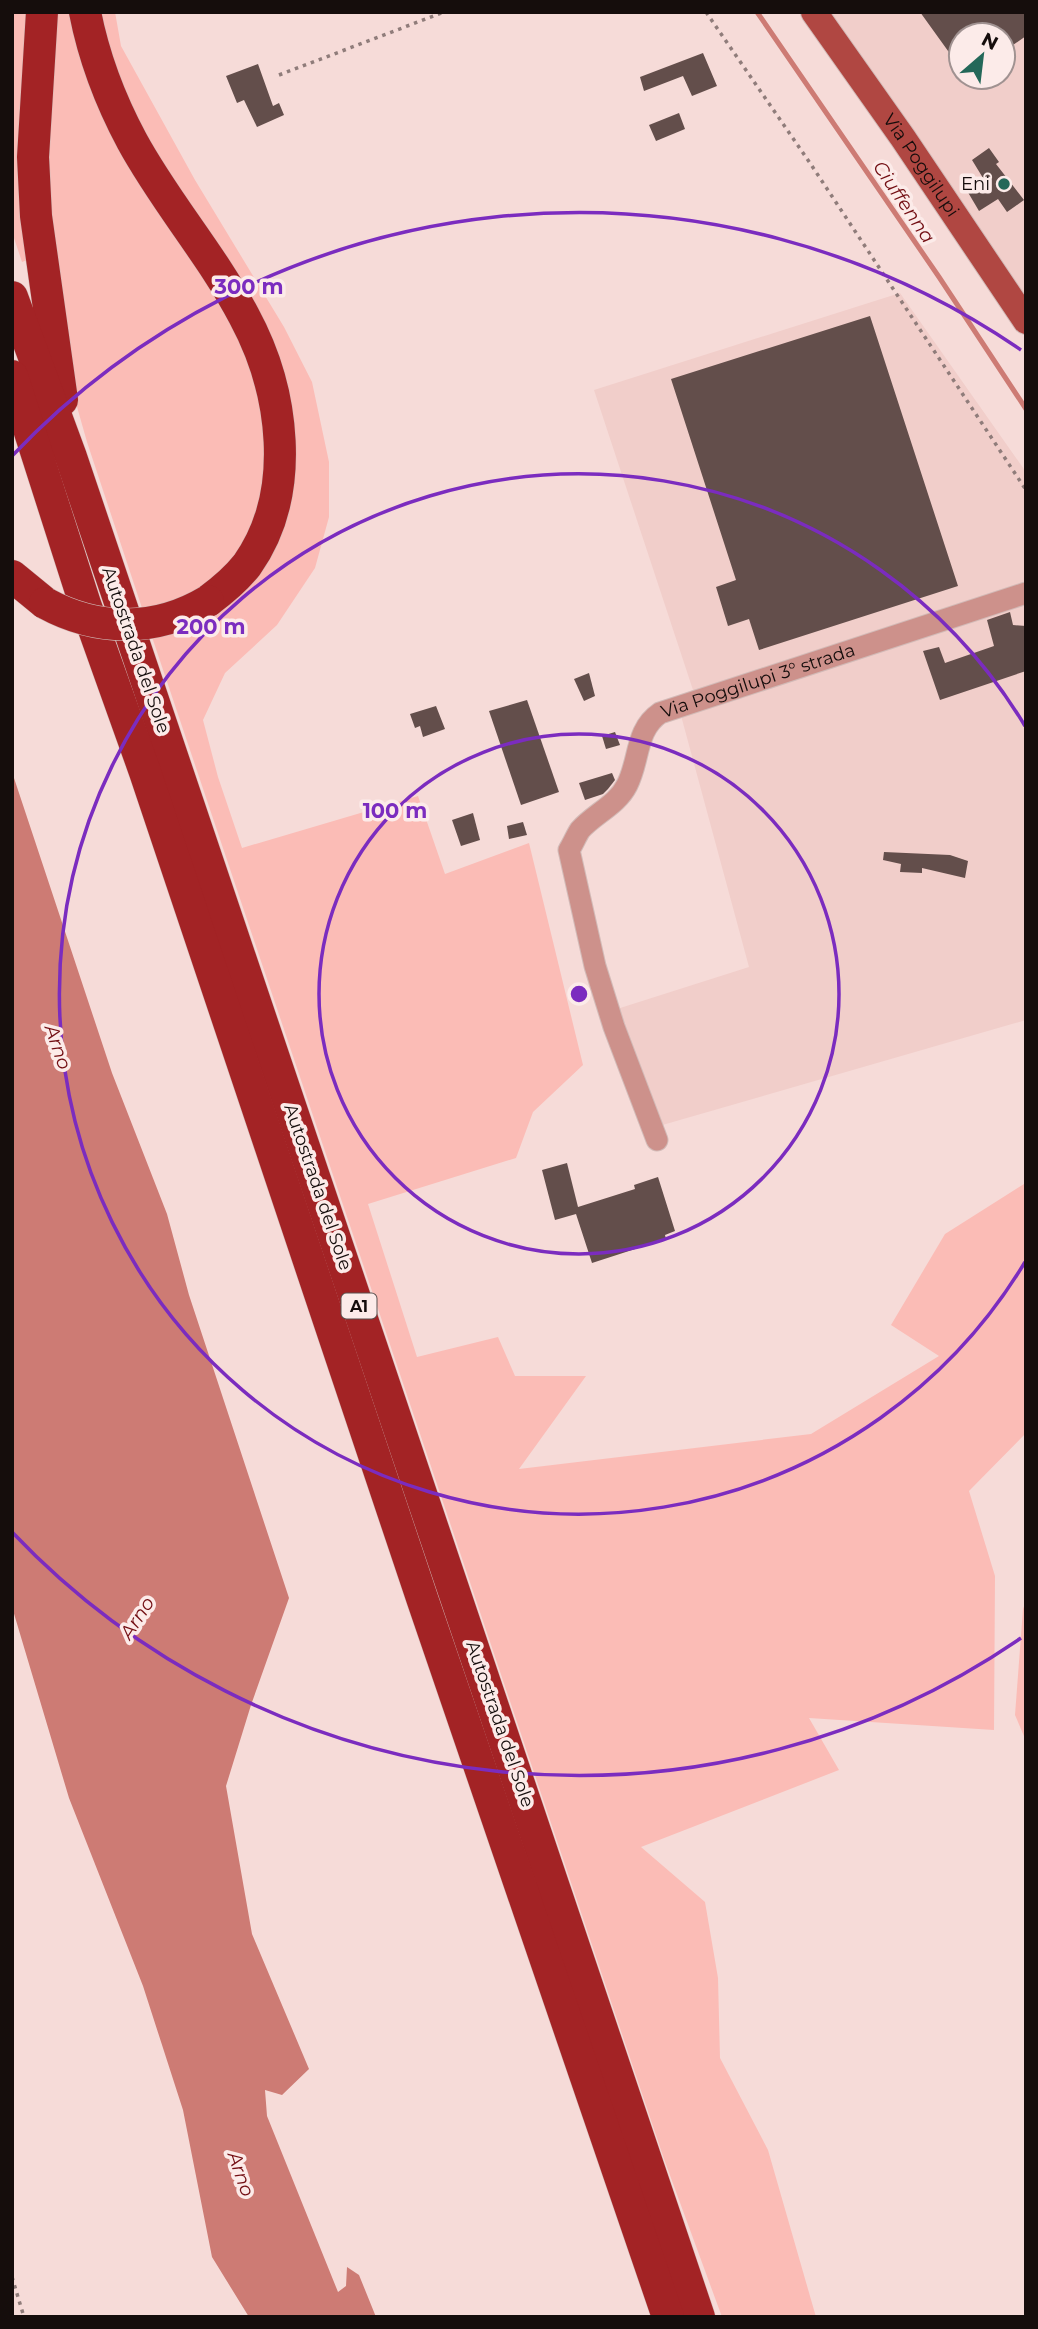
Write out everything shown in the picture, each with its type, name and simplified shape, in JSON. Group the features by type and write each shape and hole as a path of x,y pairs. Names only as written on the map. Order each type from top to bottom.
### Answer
{"highway":[{"path":"42,12 33,157 36,216 71,457"},
{"path":"12,576 45,603 83,620 123,625 172,618 208,601 230,584 246,565 264,535 278,488 279,439 267,368 244,315 133,143 105,87 91,46 85,12"},
{"name":"Autostrada del Sole","path":"12,297 71,457 699,2317"},
{"name":"Autostrada del Sole","path":"12,376 85,604 145,772 419,1588 668,2317"},
{"path":"12,450 85,604"}],"main road":[{"name":"Via Poggilupi","path":"821,14 1026,321"}],"street":[{"name":"Via Poggilupi 3° strada","path":"657,1140 614,1027 595,966 569,850 580,831 621,795 628,784 649,721 660,713 1026,593"}],"path":[{"path":"279,75 444,12"},
{"path":"706,12 810,163 1026,490"},
{"path":"12,2277 24,2317"}],"shaded area":[{"path":"12,12 30,12 27,260 22,262 12,232"},
{"path":"51,12 72,12 145,186 247,354 264,409 267,486 240,554 211,586 144,614 87,442 62,354 46,233"},
{"path":"90,12 115,12 121,46 195,180 284,327 312,382 329,462 329,517 315,568 277,625 225,673 203,720 218,777 242,848 418,796 445,874 529,843 583,1065 533,1112 516,1158 368,1204 417,1357 498,1337 515,1376 586,1376 519,1469 811,1434 939,1356 891,1325 945,1234 1024,1184 1026,1433 969,1491 995,1576 994,1730 809,1718 839,1770 641,1847 705,1902 718,1978 720,2058 768,2150 816,2317 722,2317 664,2159 152,637 189,628 231,598 287,427 119,97"},
{"path":"828,12 1026,12 1026,299"},
{"path":"900,293 1026,472 1026,1020 659,1126 617,1009 749,967 676,697 693,690 594,390"},
{"path":"1026,1601 1026,1741 1015,1715 1023,1609"}],"water":[{"name":"Arno","path":"12,772 112,1073 167,1214 189,1295 289,1598 226,1786 252,1934 309,2069 282,2095 265,2090 267,2116 338,2292 346,2286 347,2267 359,2275 376,2317 249,2317 212,2257 183,2110 143,1986 69,1798 12,1607"}],"building":[{"path":"920,12 1026,12 1026,36 1017,42 1017,21 947,21 947,50"},
{"path":"703,53 717,86 692,96 683,76 644,91 640,77"},
{"path":"258,64 273,106 279,103 284,115 257,127 244,100 237,103 226,76"},
{"path":"679,113 685,129 656,141 649,125"},
{"path":"989,148 999,162 996,164 1024,200 1007,212 998,199 979,211 966,189 983,178 972,160"},
{"path":"870,316 958,586 759,650 749,619 728,626 716,587 736,580 671,379"},
{"path":"1010,612 1013,625 1026,626 1026,671 940,700 923,651 939,647 945,663 994,646 987,620"},
{"path":"589,673 595,696 584,701 574,679"},
{"path":"527,700 559,792 521,805 489,711"},
{"path":"436,706 445,729 423,737 420,726 415,728 410,714"},
{"path":"615,732 620,745 606,749 602,736"},
{"path":"612,773 615,780 603,794 585,800 579,783"},
{"path":"473,813 480,840 461,846 452,820"},
{"path":"523,822 527,835 509,839 507,826"},
{"path":"884,852 950,855 968,861 965,878 922,868 922,873 900,872 901,864 883,860"},
{"path":"567,1163 578,1207 635,1189 634,1185 658,1177 675,1231 665,1235 666,1239 592,1263 576,1214 555,1220 542,1170"}],"waterway":[{"name":"Ciuffenna","path":"757,12 1026,409"}],"place":[{"name":"Eni","path":"1004,184"}]}
